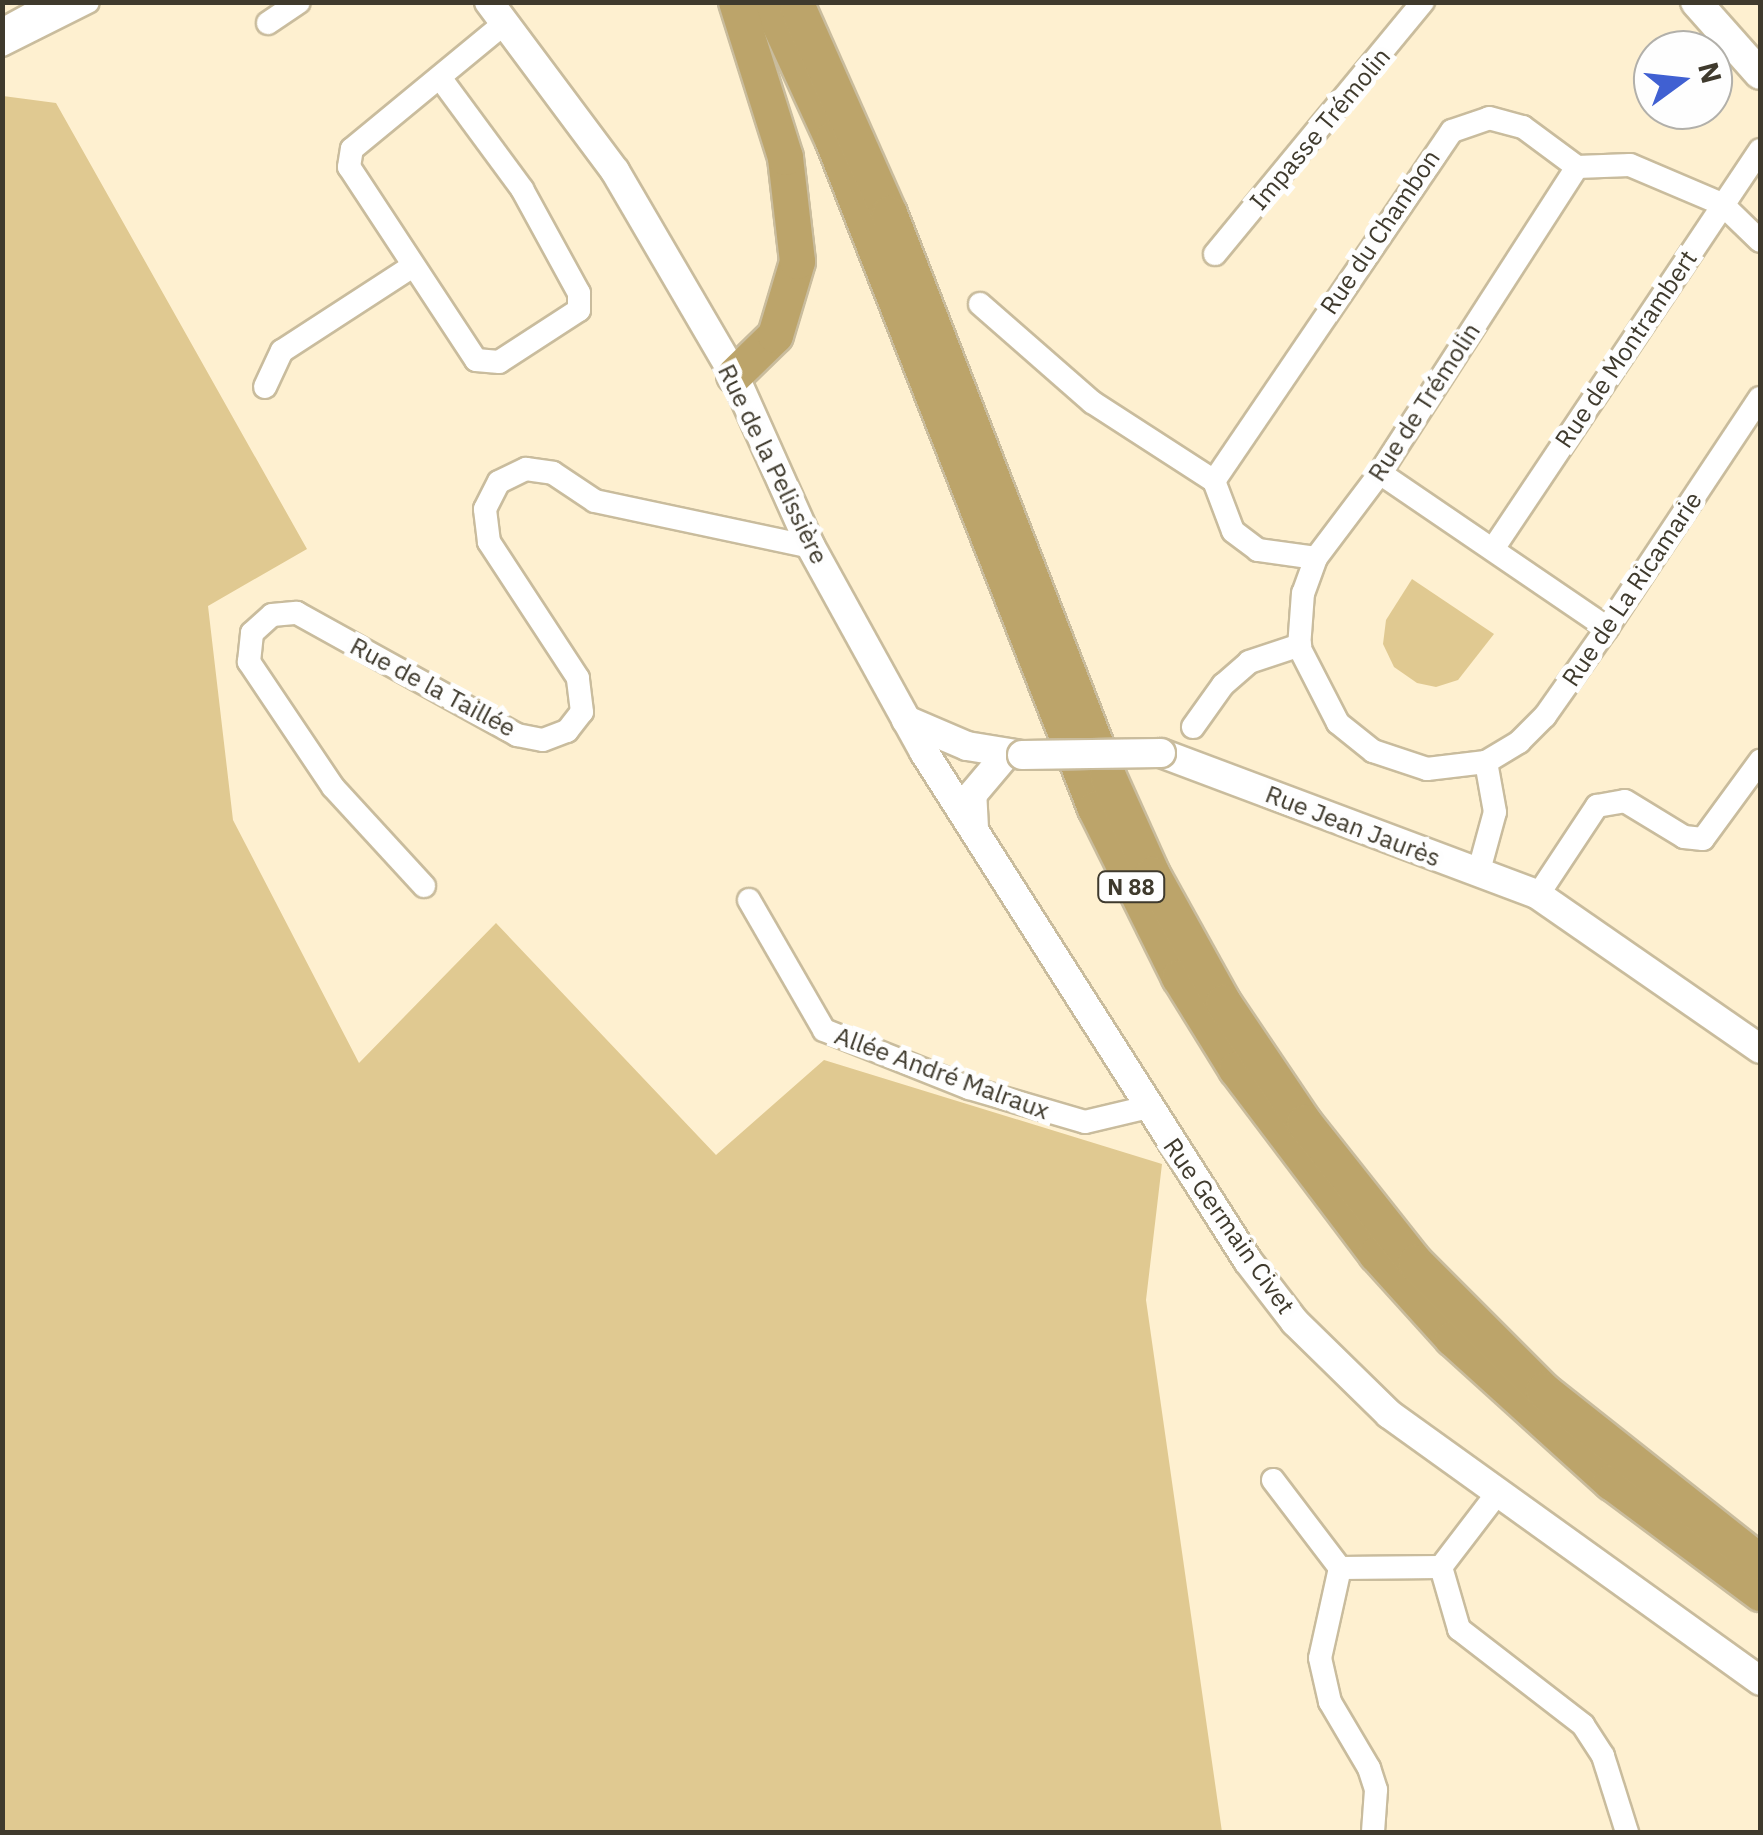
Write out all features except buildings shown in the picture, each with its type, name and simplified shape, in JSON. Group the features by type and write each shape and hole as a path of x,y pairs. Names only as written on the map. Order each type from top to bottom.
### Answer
{"highway":[{"path":"734,375 775,335 796,260 785,157 736,2"},
{"name":"N 88","path":"769,2 832,139 1095,808 1178,976 1236,1069 1376,1254 1452,1338 1612,1482 1760,1592"},
{"name":"N 88","path":"795,2 889,213 1107,774 1152,874 1223,1002 1304,1122 1415,1262 1543,1390 1760,1562"}],"main road":[{"path":"1696,2 1760,74"}],"street":[{"path":"2,30 53,2"},
{"path":"2,45 88,2"},
{"path":"268,24 299,2"},
{"name":"Impasse Trémolin","path":"1215,254 1423,2"},
{"path":"441,78 522,189 579,293 579,310 498,362 476,360 349,167 352,149 441,78 498,12"},
{"name":"Rue de la Pelissière","path":"498,12 615,171 734,375 811,548 975,835"},
{"name":"Rue du Chambon","path":"1214,482 1425,162 1452,131 1488,118 1523,128 1576,168"},
{"name":"Rue de Montrambert","path":"1493,549 1760,150"},
{"path":"1576,168 1630,165 1722,204 1760,240"},
{"name":"Rue de Trémolin","path":"1486,762 1427,769 1364,745 1322,701 1300,645 1303,592 1316,558 1380,473 1576,168"},
{"path":"265,387 282,351 413,266"},
{"path":"980,304 1092,402 1214,482 1233,531 1258,550 1316,558"},
{"name":"Rue de La Ricamarie","path":"1486,762 1545,716 1760,398"},
{"name":"Rue de la Taillée","path":"424,886 334,787 249,662 252,634 272,615 297,613 517,736 543,740 567,731 582,712 578,678 488,542 485,509 499,482 526,470 553,474 595,502 811,548"},
{"path":"1380,473 1607,628"},
{"path":"1194,727 1223,685 1250,662 1300,645"},
{"name":"Rue Jean Jaurès","path":"906,720 1014,756 1161,752 1538,895 1760,1049"},
{"path":"975,835 972,795 1014,756"},
{"path":"1538,895 1597,806 1625,801 1684,837 1703,838 1760,761"},
{"path":"1478,874 1495,812 1486,762"},
{"name":"Rue Germain Civet","path":"975,835 1148,1108 1295,1322 1389,1414 1496,1495 1760,1682"},
{"name":"Allée André Malraux","path":"749,900 824,1030 969,1088 1085,1122 1148,1108"},
{"path":"1273,1480 1340,1568 1320,1658 1330,1702 1373,1779 1373,1832"},
{"path":"1441,1567 1496,1495"},
{"path":"1340,1568 1441,1567"},
{"path":"1441,1567 1459,1630 1583,1725 1603,1756 1627,1832"}],"shaded area":[{"path":"3,96 56,103 307,549 208,606 233,820 359,1063 496,923 716,1155 824,1060 1162,1164 1146,1300 1222,1832 3,1832"},
{"path":"1412,579 1494,634 1458,680 1436,687 1417,683 1394,667 1383,644 1386,620"}]}
